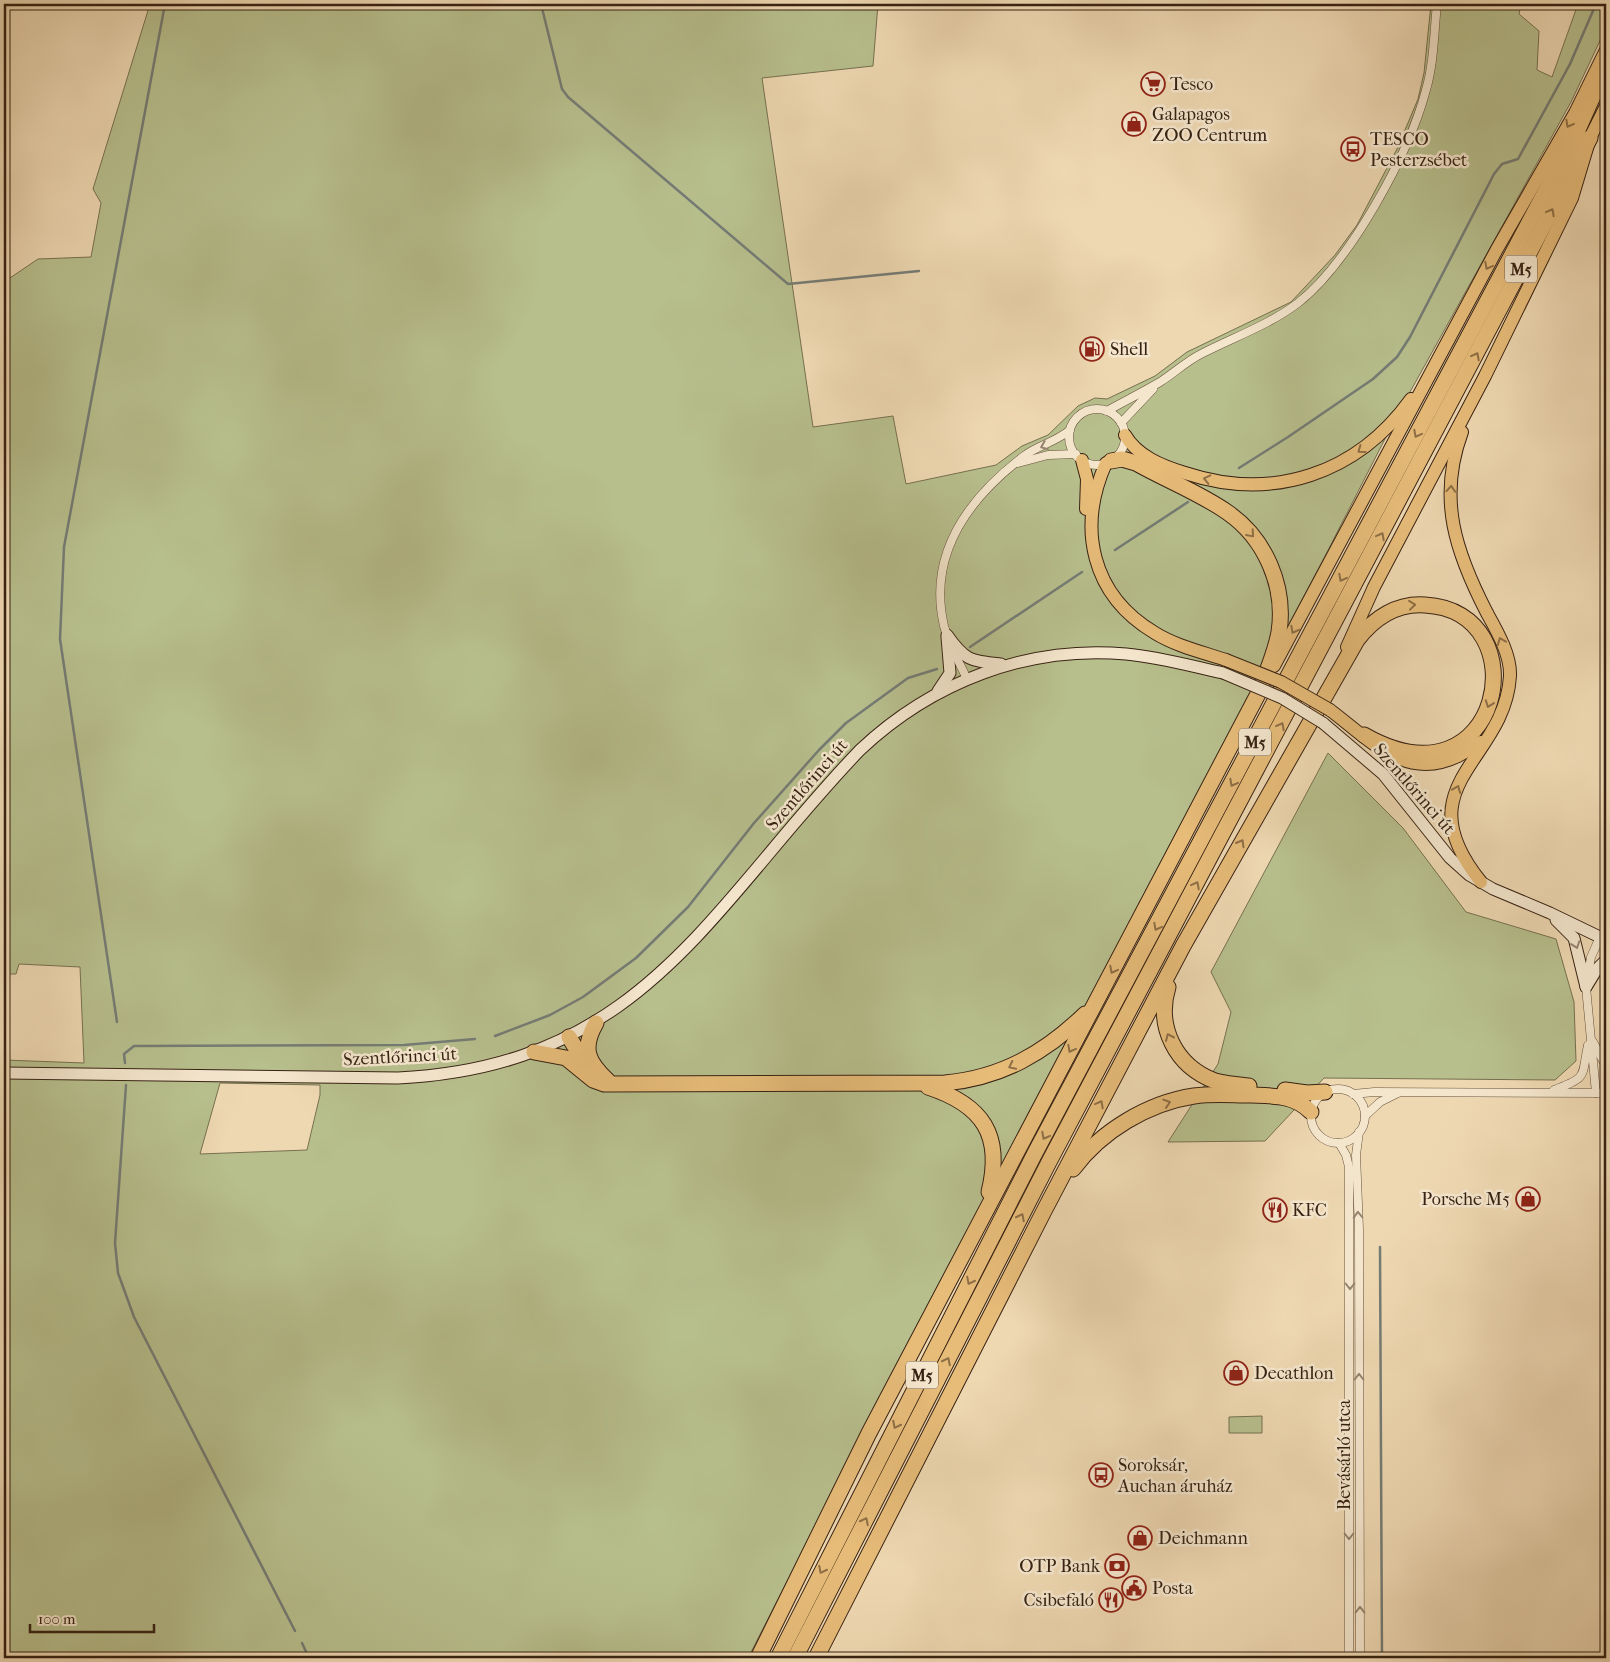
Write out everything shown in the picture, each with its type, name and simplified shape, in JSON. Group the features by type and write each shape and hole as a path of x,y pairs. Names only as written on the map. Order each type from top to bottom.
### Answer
{"highway":[{"name":"M5","path":"778,1658 1035,1153 1577,132 1606,67"},
{"name":"M5","path":"795,1658 1050,1160 1590,138"},
{"path":"1108,462 1122,459 1136,463 1214,504 1242,524 1263,550 1276,584 1280,623 1273,655 1258,694"},
{"path":"1328,690 1363,633 1375,620 1397,609 1423,604 1445,608 1458,614 1480,634 1492,661 1493,692 1482,720 1463,741 1440,751 1410,754 1389,749 1364,735"},
{"name":"M5","path":"816,1658 1045,1209 1183,946 1328,690"},
{"name":"M5","path":"758,1658 796,1578 979,1222 1258,694"},
{"path":"1183,946 1169,982 1163,1011 1169,1038 1188,1064 1205,1076 1226,1084 1307,1094 1326,1092"},
{"path":"534,1052 562,1056 573,1062 594,1080 610,1084 920,1084 960,1082 990,1075 1012,1067 1048,1046 1093,1006"},
{"path":"596,1023 589,1037 589,1058 594,1068 610,1084"},
{"path":"568,1037 587,1067 610,1084"},
{"path":"568,1037 569,1051 573,1062"},
{"path":"920,1084 944,1092 970,1106 984,1123 988,1132 994,1161 989,1192 979,1222"},
{"path":"1045,1209 1074,1166 1095,1145 1122,1125 1159,1106 1193,1096 1233,1094 1289,1098 1304,1105 1311,1112"},
{"path":"751,1658 796,1578"}],"main road":[{"path":"1123,429 1141,453 1166,466 1192,476 1252,485 1297,479 1334,466 1371,442 1403,410 1438,360 1498,249 1562,137 1606,50"},
{"name":"M5","path":"1590,138 1606,106"},
{"path":"1481,882 1460,853 1453,830 1451,806 1456,789 1503,707 1510,675 1508,659 1460,556 1450,516 1452,473 1459,441 1485,376 1572,198 1590,138"},
{"name":"M5","path":"1258,694 1438,360"},
{"name":"M5","path":"1328,690 1374,587 1485,376"},
{"path":"1079,457 1087,479 1086,514 1091,526"},
{"path":"1108,462 1097,485 1091,526 1094,554 1102,576 1128,612 1156,634 1281,682 1330,710 1388,755 1406,762 1424,763 1457,756 1485,740"},
{"path":"947,635 969,660 982,663 1005,664"},
{"path":"935,694 946,682 950,674 947,635"},
{"name":"Szentlőrinci út","path":"4,1073 405,1078 474,1070 534,1052 596,1023 644,989 696,940 826,787 865,745 893,722 935,694 967,679 1005,664 1057,655 1105,652 1147,656 1223,673 1275,694 1323,723 1383,774 1450,858 1469,875 1603,939"},
{"path":"1550,913 1574,938 1586,987"},
{"path":"1586,987 1597,969 1606,960"}],"street":[{"path":"967,679 947,635 942,617 942,585 952,539 966,513 997,477 1034,450 1058,441 1070,430 1074,422 1082,414 1093,410 1107,411 1159,382 1199,355 1272,320 1317,285 1348,249 1402,153 1419,112 1430,72 1437,4"},
{"path":"1018,463 1048,454 1079,457 1094,464 1108,462 1122,450 1123,429 1159,382"},
{"path":"1107,411 1123,429"},
{"path":"1070,430 1071,444 1079,457"},
{"name":"Szentlőrinci út","path":"1596,1093 1586,987 1591,957 1603,939"},
{"path":"1590,1036 1606,1066"},
{"path":"1549,1092 1580,1078 1586,1067 1590,1036"},
{"path":"1399,1092 1380,1102 1365,1116 1359,1132 1352,1139 1339,1143 1328,1141 1318,1134 1312,1124 1311,1112 1316,1101 1326,1092 1340,1089 1353,1094 1399,1092 1606,1093"},
{"path":"1353,1094 1362,1104 1365,1116"},
{"name":"Bevásárló utca","path":"1359,1132 1356,1155 1359,1229 1360,1658"},
{"path":"1339,1143 1346,1155 1349,1167 1349,1658"}],"green space":[{"path":"150,4 878,4 873,66 762,78 813,427 893,416 906,484 996,465 1022,446 1048,435 1078,406 1095,398 1107,399 1155,376 1187,352 1291,302 1335,255 1357,225 1397,149 1418,99 1424,73 1431,4 1521,4 1519,14 1539,31 1537,70 1552,77 1578,4 1606,4 1606,28 1571,102 1410,392 1396,411 1387,435 1324,558 926,1309 748,1658 4,1658 4,1060 84,1063 80,967 19,964 16,974 4,974 4,282 38,259 91,257 101,203 93,189","holes":["220,1083 320,1085 320,1095 307,1150 200,1154"]},
{"path":"1328,753 1403,828 1466,912 1556,939 1574,1002 1576,1061 1555,1080 1324,1078 1265,1141 1168,1142 1218,1064 1231,1012 1211,972"},
{"path":"1262,1416 1262,1433 1229,1433 1229,1417"}],"waterway":[{"path":"117,1022 60,639 64,547 165,4"},
{"path":"541,4 562,89 568,97 788,284 919,271"},
{"path":"1239,468 1373,379 1397,357 1410,337 1494,174 1502,164 1518,159 1570,64 1596,4"},
{"path":"1115,550 1188,502"},
{"path":"970,647 1082,572"},
{"path":"495,1036 550,1015 583,997 636,958 688,907 754,823 819,750 846,723 908,678 937,669"},
{"path":"125,1063 124,1054 134,1046 404,1045 475,1039"},
{"path":"126,1085 115,1243 118,1273 134,1317 295,1631"},
{"path":"1380,1247 1382,1658"},
{"path":"302,1643 309,1658"}],"place":[{"name":"Tesco","path":"1153,84"},
{"name":"Galapagos ZOO Centrum","path":"1134,124"},
{"name":"TESCO Pesterzsébet","path":"1353,149"},
{"name":"Shell","path":"1092,349"},
{"name":"Porsche M5","path":"1528,1199"},
{"name":"KFC","path":"1275,1210"},
{"name":"Decathlon","path":"1236,1373"},
{"name":"Soroksár, Auchan áruház","path":"1101,1475"},
{"name":"Deichmann","path":"1140,1538"},
{"name":"OTP Bank","path":"1117,1566"},
{"name":"Posta","path":"1134,1588"},
{"name":"Csibefaló","path":"1111,1600"}]}
